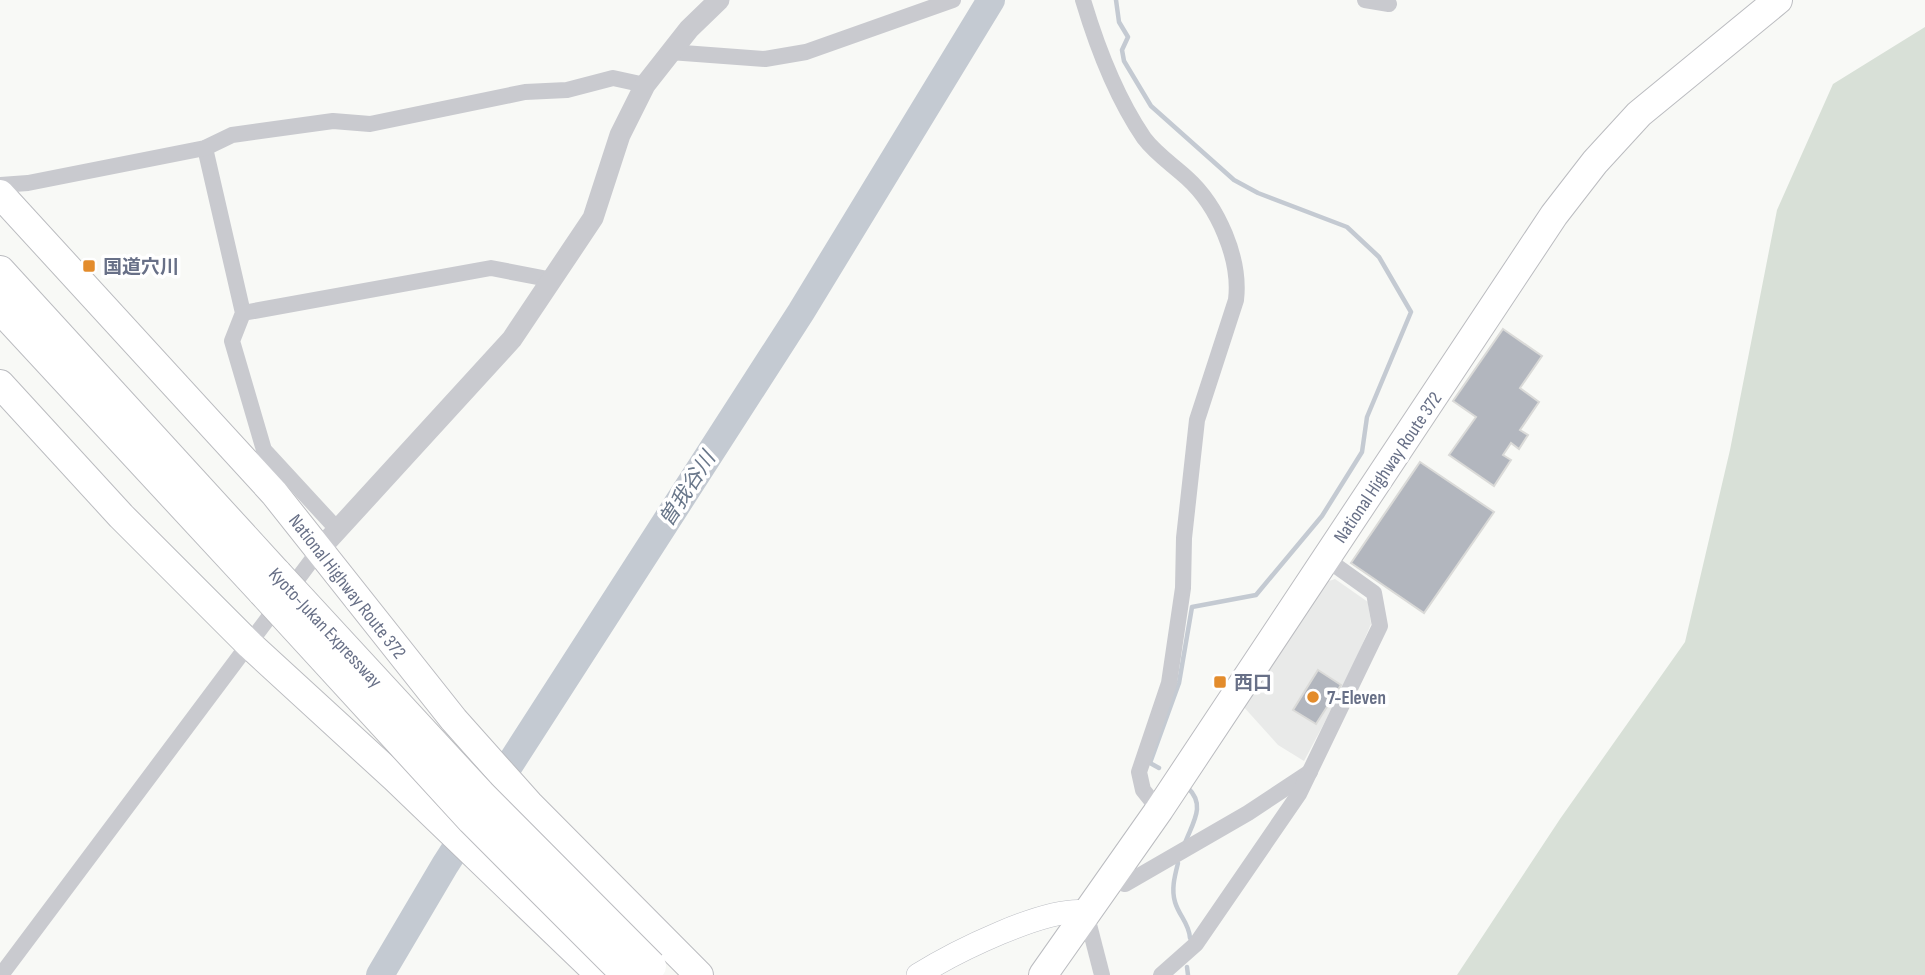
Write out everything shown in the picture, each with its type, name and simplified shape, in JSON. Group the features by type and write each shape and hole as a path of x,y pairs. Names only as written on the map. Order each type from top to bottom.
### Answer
{"highway":[{"name":"National Highway Route 372","path":"1043,975 1159,810 1554,215 1595,162 1639,114 1778,0"},
{"name":"National Highway Route 372","path":"0,194 257,473 328,539 372,619 454,720 530,804 699,975"},
{"name":"Kyoto-Jukan Expressway","path":"0,271 472,820 646,972"},
{"name":"Kyoto-Jukan Expressway","path":"0,308 270,583"},
{"path":"0,384 121,516 250,645 395,778 600,975"}],"main road":[{"path":"918,975 952,955 1025,925 1068,911 1086,912"}],"street":[{"path":"1,975 328,539 503,349 593,218 620,135 645,86 670,52 719,0"},
{"path":"670,52 765,59 806,52 953,0"},
{"path":"1083,0 1097,43 1128,111 1150,145 1187,178 1208,202 1226,241 1237,281 1236,300 1197,420 1186,514 1184,588 1172,660 1156,727 1139,772 1143,790 1159,810"},
{"path":"1365,0 1389,4"},
{"path":"0,185 28,183 205,148 232,135 333,121 370,124 524,92 566,90 613,78 645,86"},
{"path":"205,148 243,313 232,341 264,450 328,539"},
{"path":"243,313 491,268 552,280"},
{"path":"1161,975 1196,944 1279,824 1310,772 1380,626 1374,593 1325,558"},
{"path":"1108,880 1125,884 1248,813 1310,772"},
{"path":"1086,912 1102,975"}],"shaded area":[{"path":"1925,27 1925,975 1457,975 1560,819 1685,642 1730,450 1777,210 1833,84"},
{"path":"1335,579 1368,602 1371,624 1346,682 1304,761 1278,745 1242,705 1323,583"}],"building":[{"path":"1503,329 1542,356 1520,388 1539,402 1520,430 1528,435 1519,449 1511,443 1503,455 1511,460 1494,486 1449,455 1476,417 1453,401"},
{"path":"1420,462 1494,512 1424,613 1351,563"},
{"path":"1318,670 1341,685 1316,724 1293,710"}],"waterway":[{"name":"曽我谷川","path":"380,975 445,865 801,312 991,0"},
{"path":"1116,0 1119,22 1128,37 1122,50 1124,61 1151,106 1234,180 1258,193 1347,227 1379,257 1411,312 1367,417 1362,452 1322,516 1256,595 1192,607 1179,683 1150,763 1159,768"},
{"path":"1185,843 1197,807 1188,788"},
{"path":"1178,863 1174,897 1190,938"},
{"path":"1187,967 1188,975"}],"place":[{"name":"国道穴川","path":"89,266"},
{"name":"西口","path":"1220,682"},
{"name":"7-Eleven","path":"1313,697"}]}
